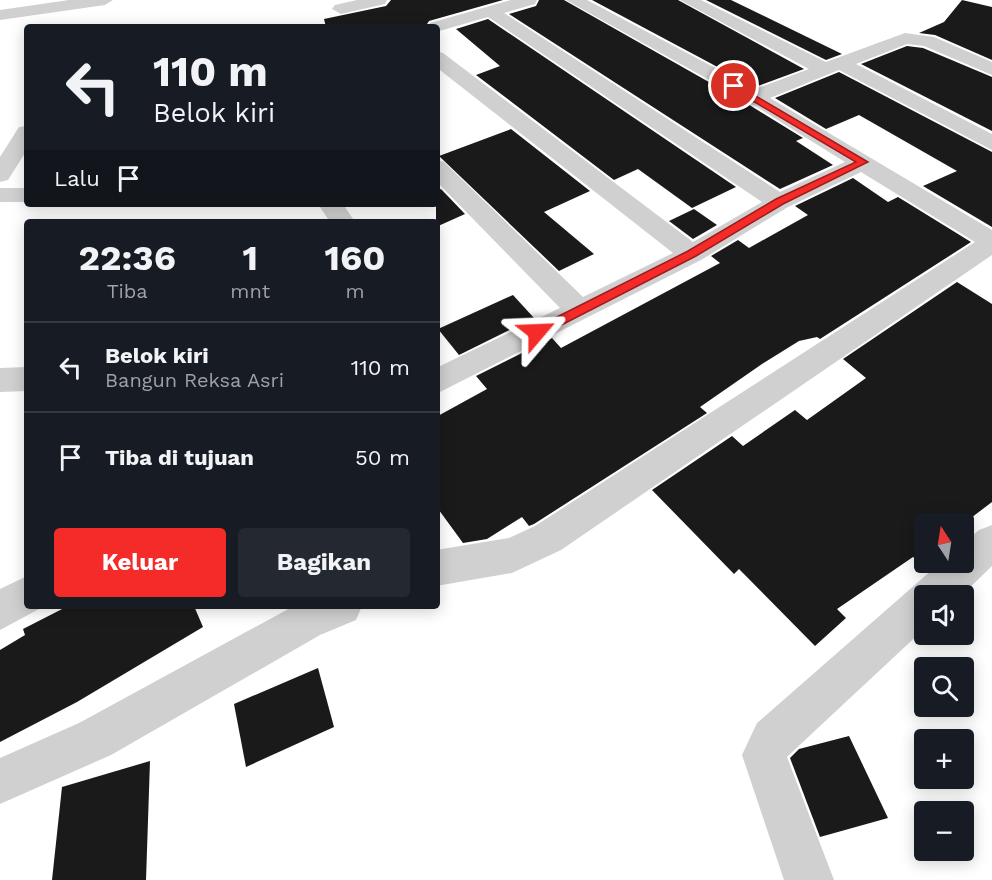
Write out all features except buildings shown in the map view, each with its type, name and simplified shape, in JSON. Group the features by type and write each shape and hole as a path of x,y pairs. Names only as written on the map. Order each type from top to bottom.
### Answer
{"street":[{"path":"0,15 104,0"},
{"path":"93,18 104,0"},
{"path":"341,9 379,0"},
{"path":"440,26 529,0"},
{"path":"440,567 512,555 548,538 992,242 754,97 574,0"},
{"path":"688,0 992,143"},
{"path":"490,11 779,202"},
{"path":"754,97 905,38 915,38 992,69"},
{"path":"440,60 692,254"},
{"path":"10,160 24,137"},
{"path":"441,369 580,311 692,254 779,202 863,162"},
{"path":"440,170 580,311"},
{"path":"0,195 24,195"},
{"path":"0,380 24,379"},
{"path":"944,585 992,542"},
{"path":"0,610 24,597"},
{"path":"0,781 95,739 306,621 335,609"},
{"path":"809,880 764,755 773,738 914,612"}],"route":[{"path":"537,332 692,254 779,202 863,162 734,86"}]}
